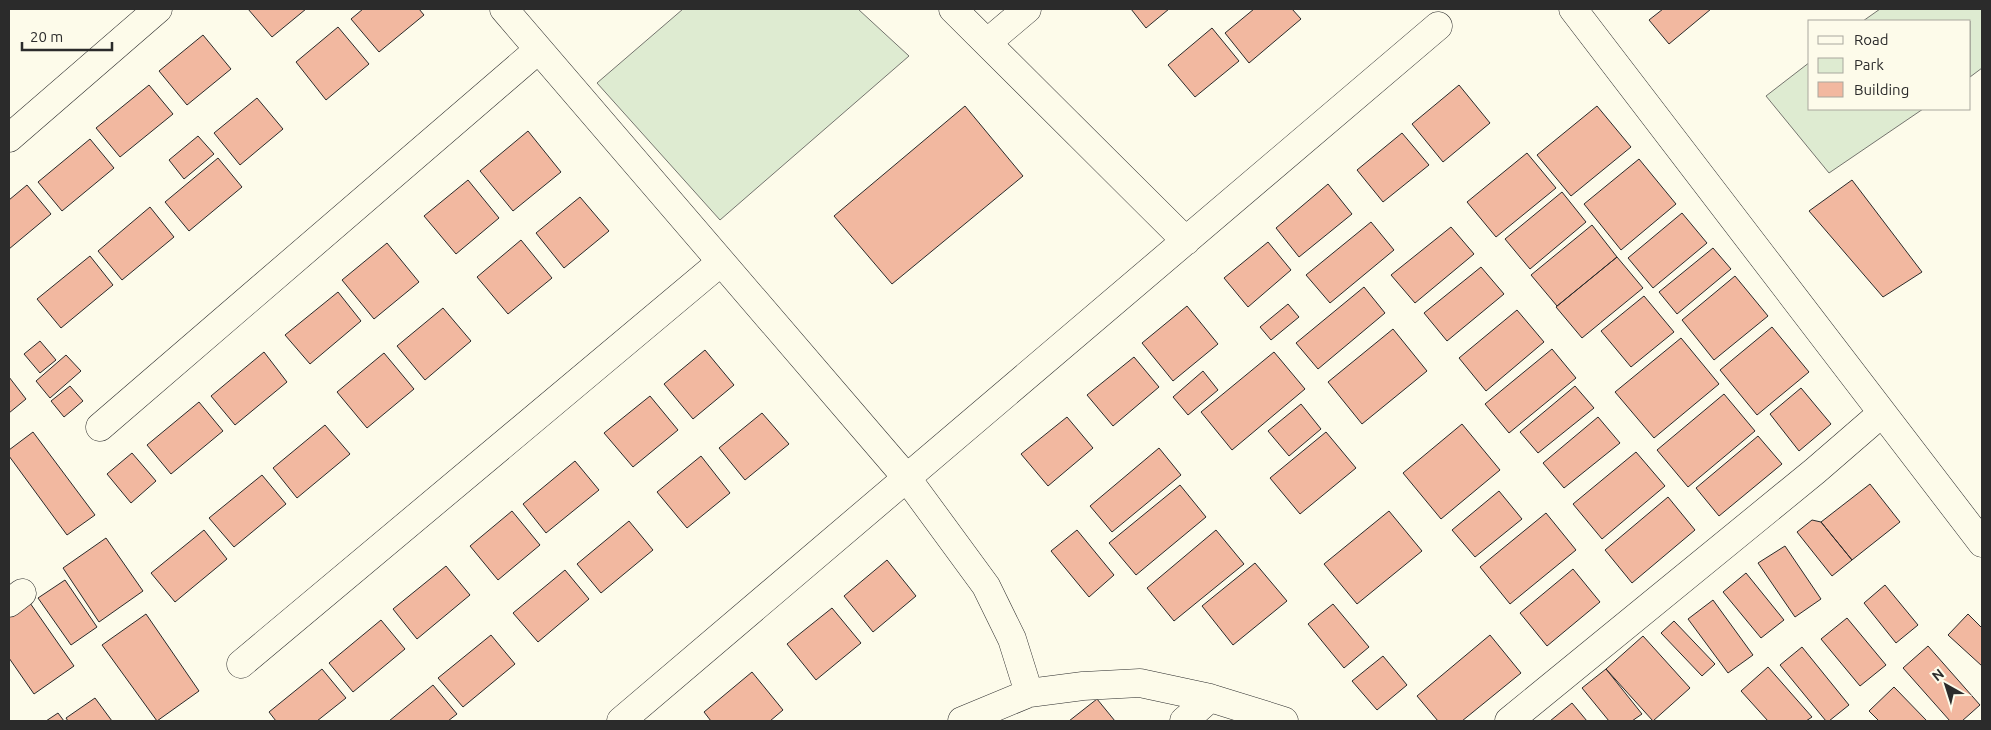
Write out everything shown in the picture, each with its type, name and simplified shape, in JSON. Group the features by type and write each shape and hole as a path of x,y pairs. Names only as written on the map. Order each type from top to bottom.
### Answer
{"street":[{"path":"9,138 158,9"},
{"path":"504,9 906,477 986,586 1012,639 1029,693"},
{"path":"953,9 1186,241"},
{"path":"988,42 1027,9"},
{"path":"1573,9 1982,543"},
{"path":"621,721 1438,26"},
{"path":"100,427 538,50"},
{"path":"241,664 721,262"},
{"path":"1509,721 1815,472 1882,413"},
{"path":"962,721 1029,693 1083,686 1140,683 1210,698 1284,721"},
{"path":"1184,721 1210,698"}],"green space":[{"path":"683,9 858,9 909,56 720,220 597,83"},
{"path":"1880,9 1982,9 1982,68 1971,76 1971,20 1864,20"},
{"path":"1808,64 1808,110 1922,110 1829,173 1766,96"}],"building":[{"path":"248,9 306,9 272,37"},
{"path":"363,9 419,9 424,15 379,52 351,19"},
{"path":"1131,9 1169,9 1146,28"},
{"path":"1254,9 1292,9 1301,19 1249,63 1225,33"},
{"path":"1663,9 1711,9 1669,44 1649,20"},
{"path":"338,27 369,64 326,100 296,62"},
{"path":"1212,28 1239,61 1195,97 1168,65"},
{"path":"203,35 231,69 187,105 159,71"},
{"path":"149,85 173,114 120,157 96,128"},
{"path":"1459,85 1490,123 1443,162 1412,124"},
{"path":"257,98 283,129 240,165 214,133"},
{"path":"965,106 1023,176 892,284 834,216"},
{"path":"1597,106 1631,147 1571,196 1537,155"},
{"path":"528,131 561,172 513,211 480,171"},
{"path":"1402,133 1429,165 1383,202 1357,170"},
{"path":"198,136 214,154 184,179 169,160"},
{"path":"90,139 114,168 62,211 38,182"},
{"path":"1527,153 1556,188 1496,237 1467,202"},
{"path":"218,158 242,187 189,231 165,202"},
{"path":"1639,159 1676,204 1621,250 1584,204"},
{"path":"468,180 499,218 456,254 424,216"},
{"path":"1852,180 1922,272 1883,297 1809,211"},
{"path":"1328,184 1352,214 1299,257 1276,228"},
{"path":"27,185 51,214 9,249 9,200"},
{"path":"1562,192 1586,222 1530,269 1505,239"},
{"path":"580,197 609,231 564,268 536,233"},
{"path":"150,207 174,237 122,280 98,251"},
{"path":"1682,213 1707,243 1653,288 1628,258"},
{"path":"1371,222 1394,250 1330,303 1306,275"},
{"path":"1592,225 1617,257 1557,306 1531,275"},
{"path":"1451,227 1474,254 1415,303 1391,275"},
{"path":"521,240 552,278 508,314 477,277"},
{"path":"1268,242 1291,270 1248,307 1224,278"},
{"path":"387,243 419,282 374,319 342,280"},
{"path":"1713,248 1731,269 1677,314 1659,292"},
{"path":"90,256 113,285 61,328 37,299"},
{"path":"1617,257 1643,288 1582,338 1556,307"},
{"path":"1481,267 1504,294 1447,341 1424,313"},
{"path":"1735,276 1768,316 1714,360 1682,320"},
{"path":"1364,287 1385,313 1318,369 1296,343"},
{"path":"338,292 361,321 310,364 285,335"},
{"path":"1644,296 1674,332 1631,367 1601,331"},
{"path":"1288,304 1299,317 1271,340 1260,327"},
{"path":"1187,306 1218,344 1173,381 1142,343"},
{"path":"443,308 471,341 425,380 397,346"},
{"path":"1517,310 1544,342 1486,391 1459,358"},
{"path":"1772,327 1809,372 1757,415 1720,370"},
{"path":"1393,329 1427,371 1362,424 1328,382"},
{"path":"1681,338 1719,384 1654,438 1615,392"},
{"path":"40,341 56,360 40,373 24,354"},
{"path":"1552,349 1576,378 1509,433 1485,404"},
{"path":"705,350 734,385 693,419 664,384"},
{"path":"264,352 287,382 235,425 211,396"},
{"path":"1274,352 1305,389 1232,450 1201,412"},
{"path":"384,353 414,389 367,428 337,392"},
{"path":"66,355 81,371 50,398 36,381"},
{"path":"1134,357 1159,387 1113,426 1087,395"},
{"path":"1203,371 1218,390 1188,415 1173,397"},
{"path":"9,377 26,399 9,413"},
{"path":"70,386 83,401 64,417 51,401"},
{"path":"1575,386 1594,408 1538,453 1520,432"},
{"path":"1801,388 1831,424 1799,451 1770,414"},
{"path":"1724,394 1755,431 1688,487 1657,450"},
{"path":"650,396 678,430 633,467 604,433"},
{"path":"199,402 223,431 171,474 147,445"},
{"path":"1301,404 1321,429 1289,456 1268,431"},
{"path":"762,413 789,444 745,480 719,448"},
{"path":"1067,417 1093,448 1048,486 1021,454"},
{"path":"1598,417 1620,443 1564,488 1543,463"},
{"path":"1462,424 1500,470 1441,519 1403,473"},
{"path":"325,425 350,454 297,498 273,468"},
{"path":"33,432 95,515 67,535 9,456 9,450"},
{"path":"1326,432 1356,468 1300,514 1270,478"},
{"path":"1758,436 1782,464 1719,516 1696,488"},
{"path":"1159,448 1181,475 1112,532 1090,506"},
{"path":"1636,452 1665,486 1602,539 1573,504"},
{"path":"132,453 156,481 131,503 107,474"},
{"path":"701,456 730,493 687,528 657,492"},
{"path":"575,461 599,490 546,533 523,504"},
{"path":"262,475 286,504 234,547 209,518"},
{"path":"1870,484 1900,522 1852,560 1821,522"},
{"path":"1180,485 1206,517 1136,575 1109,543"},
{"path":"1499,491 1522,519 1475,557 1452,530"},
{"path":"1668,497 1695,530 1632,583 1605,550"},
{"path":"512,511 540,545 498,580 470,546"},
{"path":"1389,511 1422,551 1357,604 1324,564"},
{"path":"1546,513 1576,550 1510,604 1480,567"},
{"path":"1812,520 1821,522 1852,560 1832,576 1797,532"},
{"path":"629,521 653,550 601,593 577,564"},
{"path":"204,530 227,559 175,602 151,573"},
{"path":"1077,530 1114,575 1089,597 1051,551"},
{"path":"1216,530 1244,564 1174,621 1147,588"},
{"path":"106,538 143,591 99,622 63,568"},
{"path":"1785,546 1821,599 1795,617 1758,563"},
{"path":"887,560 916,596 873,632 844,596"},
{"path":"1255,563 1287,601 1233,645 1202,606"},
{"path":"446,566 470,595 417,639 393,609"},
{"path":"1573,569 1600,602 1547,646 1520,613"},
{"path":"565,570 589,599 538,642 513,613"},
{"path":"1746,573 1784,620 1761,638 1723,592"},
{"path":"65,580 97,627 71,645 38,598"},
{"path":"1885,585 1918,625 1896,643 1864,603"},
{"path":"1713,600 1753,655 1728,673 1688,619"},
{"path":"30,603 74,666 34,694 9,658 9,617"},
{"path":"1333,604 1369,647 1344,668 1308,624"},
{"path":"832,608 861,643 816,680 787,644"},
{"path":"146,614 199,691 157,721 102,645"},
{"path":"1968,614 1982,628 1982,666 1948,635"},
{"path":"1847,618 1886,665 1860,686 1821,639"},
{"path":"381,620 405,649 353,692 329,663"},
{"path":"1674,621 1715,664 1702,676 1661,633"},
{"path":"491,635 515,664 463,707 438,678"},
{"path":"1490,635 1521,673 1462,721 1438,721 1417,696"},
{"path":"1643,636 1690,688 1653,721 1606,669"},
{"path":"1928,646 1980,705 1962,721 1950,721 1903,668"},
{"path":"1802,647 1849,705 1829,721 1826,721 1780,665"},
{"path":"1383,656 1407,685 1377,710 1352,681"},
{"path":"1768,667 1812,717 1806,721 1768,721 1741,691"},
{"path":"322,669 346,698 317,721 276,721 269,712"},
{"path":"1606,669 1642,714 1632,721 1609,721 1582,688"},
{"path":"752,672 783,710 770,721 711,721 704,712"},
{"path":"433,685 457,714 448,721 389,721"},
{"path":"1894,687 1927,721 1879,721 1869,711"},
{"path":"95,698 112,721 68,721 66,718"},
{"path":"1097,699 1115,721 1069,721"},
{"path":"1572,703 1587,721 1550,721"},
{"path":"58,713 64,721 46,721"}]}
